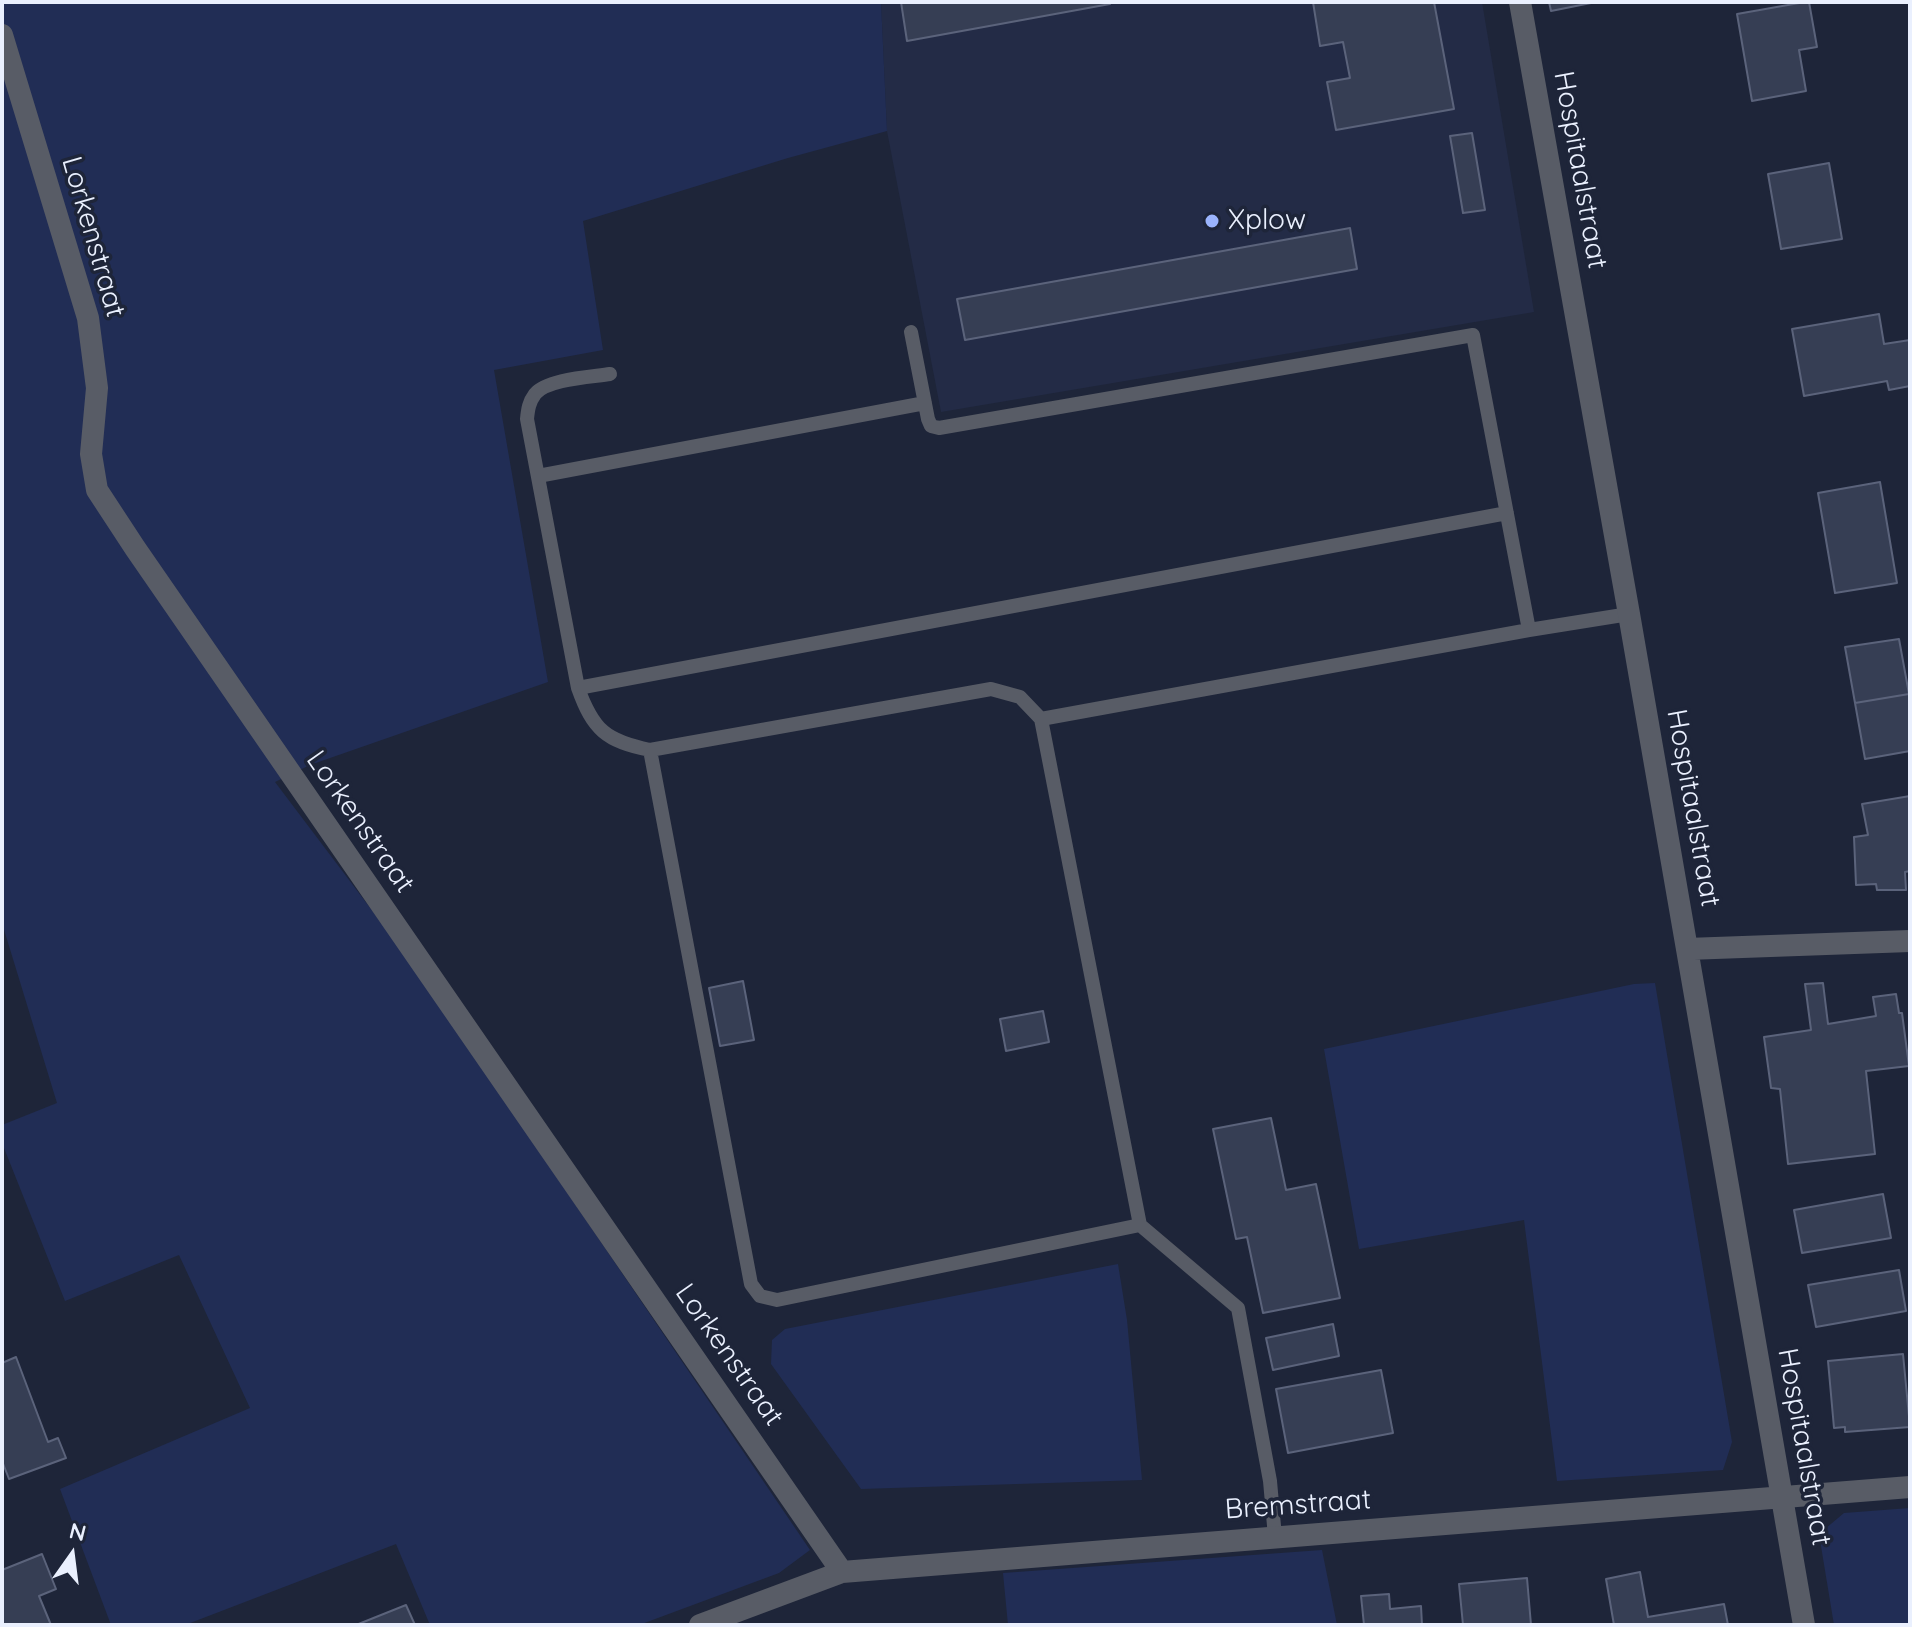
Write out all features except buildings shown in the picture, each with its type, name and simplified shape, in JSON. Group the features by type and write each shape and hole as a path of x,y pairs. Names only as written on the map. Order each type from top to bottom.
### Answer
{"street":[{"name":"Hospitaalstraat","path":"1520,2 1804,1625"},
{"name":"Lorkenstraat","path":"2,35 88,318 97,388 91,454 97,490 842,1572"},
{"path":"1687,949 1910,941"},
{"name":"Bremstraat","path":"700,1625 842,1572 1910,1487"}],"lane":[{"path":"911,332 928,419 931,426 939,428 1473,335 1529,630"},
{"path":"610,374 551,384 537,392 529,405 527,419 578,688 588,713 604,733 627,745 650,750 991,689 1020,697 1041,719 1140,1225 1238,1308 1270,1481 1275,1537"},
{"path":"538,476 925,403"},
{"path":"578,688 1507,513"},
{"path":"1041,719 1629,614"},
{"path":"650,750 751,1284 760,1296 777,1300 1140,1225"}],"shaded area":[{"path":"2,2 881,2 887,131 583,221 603,350 494,370 548,682 310,765 275,782 408,958 810,1550 779,1573 639,1625 430,1625 396,1544 185,1625 111,1625 60,1489 250,1408 179,1255 65,1301 2,1143 2,1125 57,1103 2,923"},
{"name":"Xplow","path":"881,2 1482,2 1534,312 941,412 887,131"},
{"path":"1655,983 1732,1442 1723,1470 1557,1481 1524,1220 1359,1249 1324,1049 1634,984"},
{"path":"1118,1264 1127,1320 1142,1480 861,1489 771,1364 772,1340 785,1329"},
{"path":"1910,1508 1910,1625 1834,1625 1819,1534 1844,1513"},
{"path":"1322,1550 1337,1625 1008,1625 1003,1573"}],"place":[{"name":"Xplow","path":"1212,221"}]}
